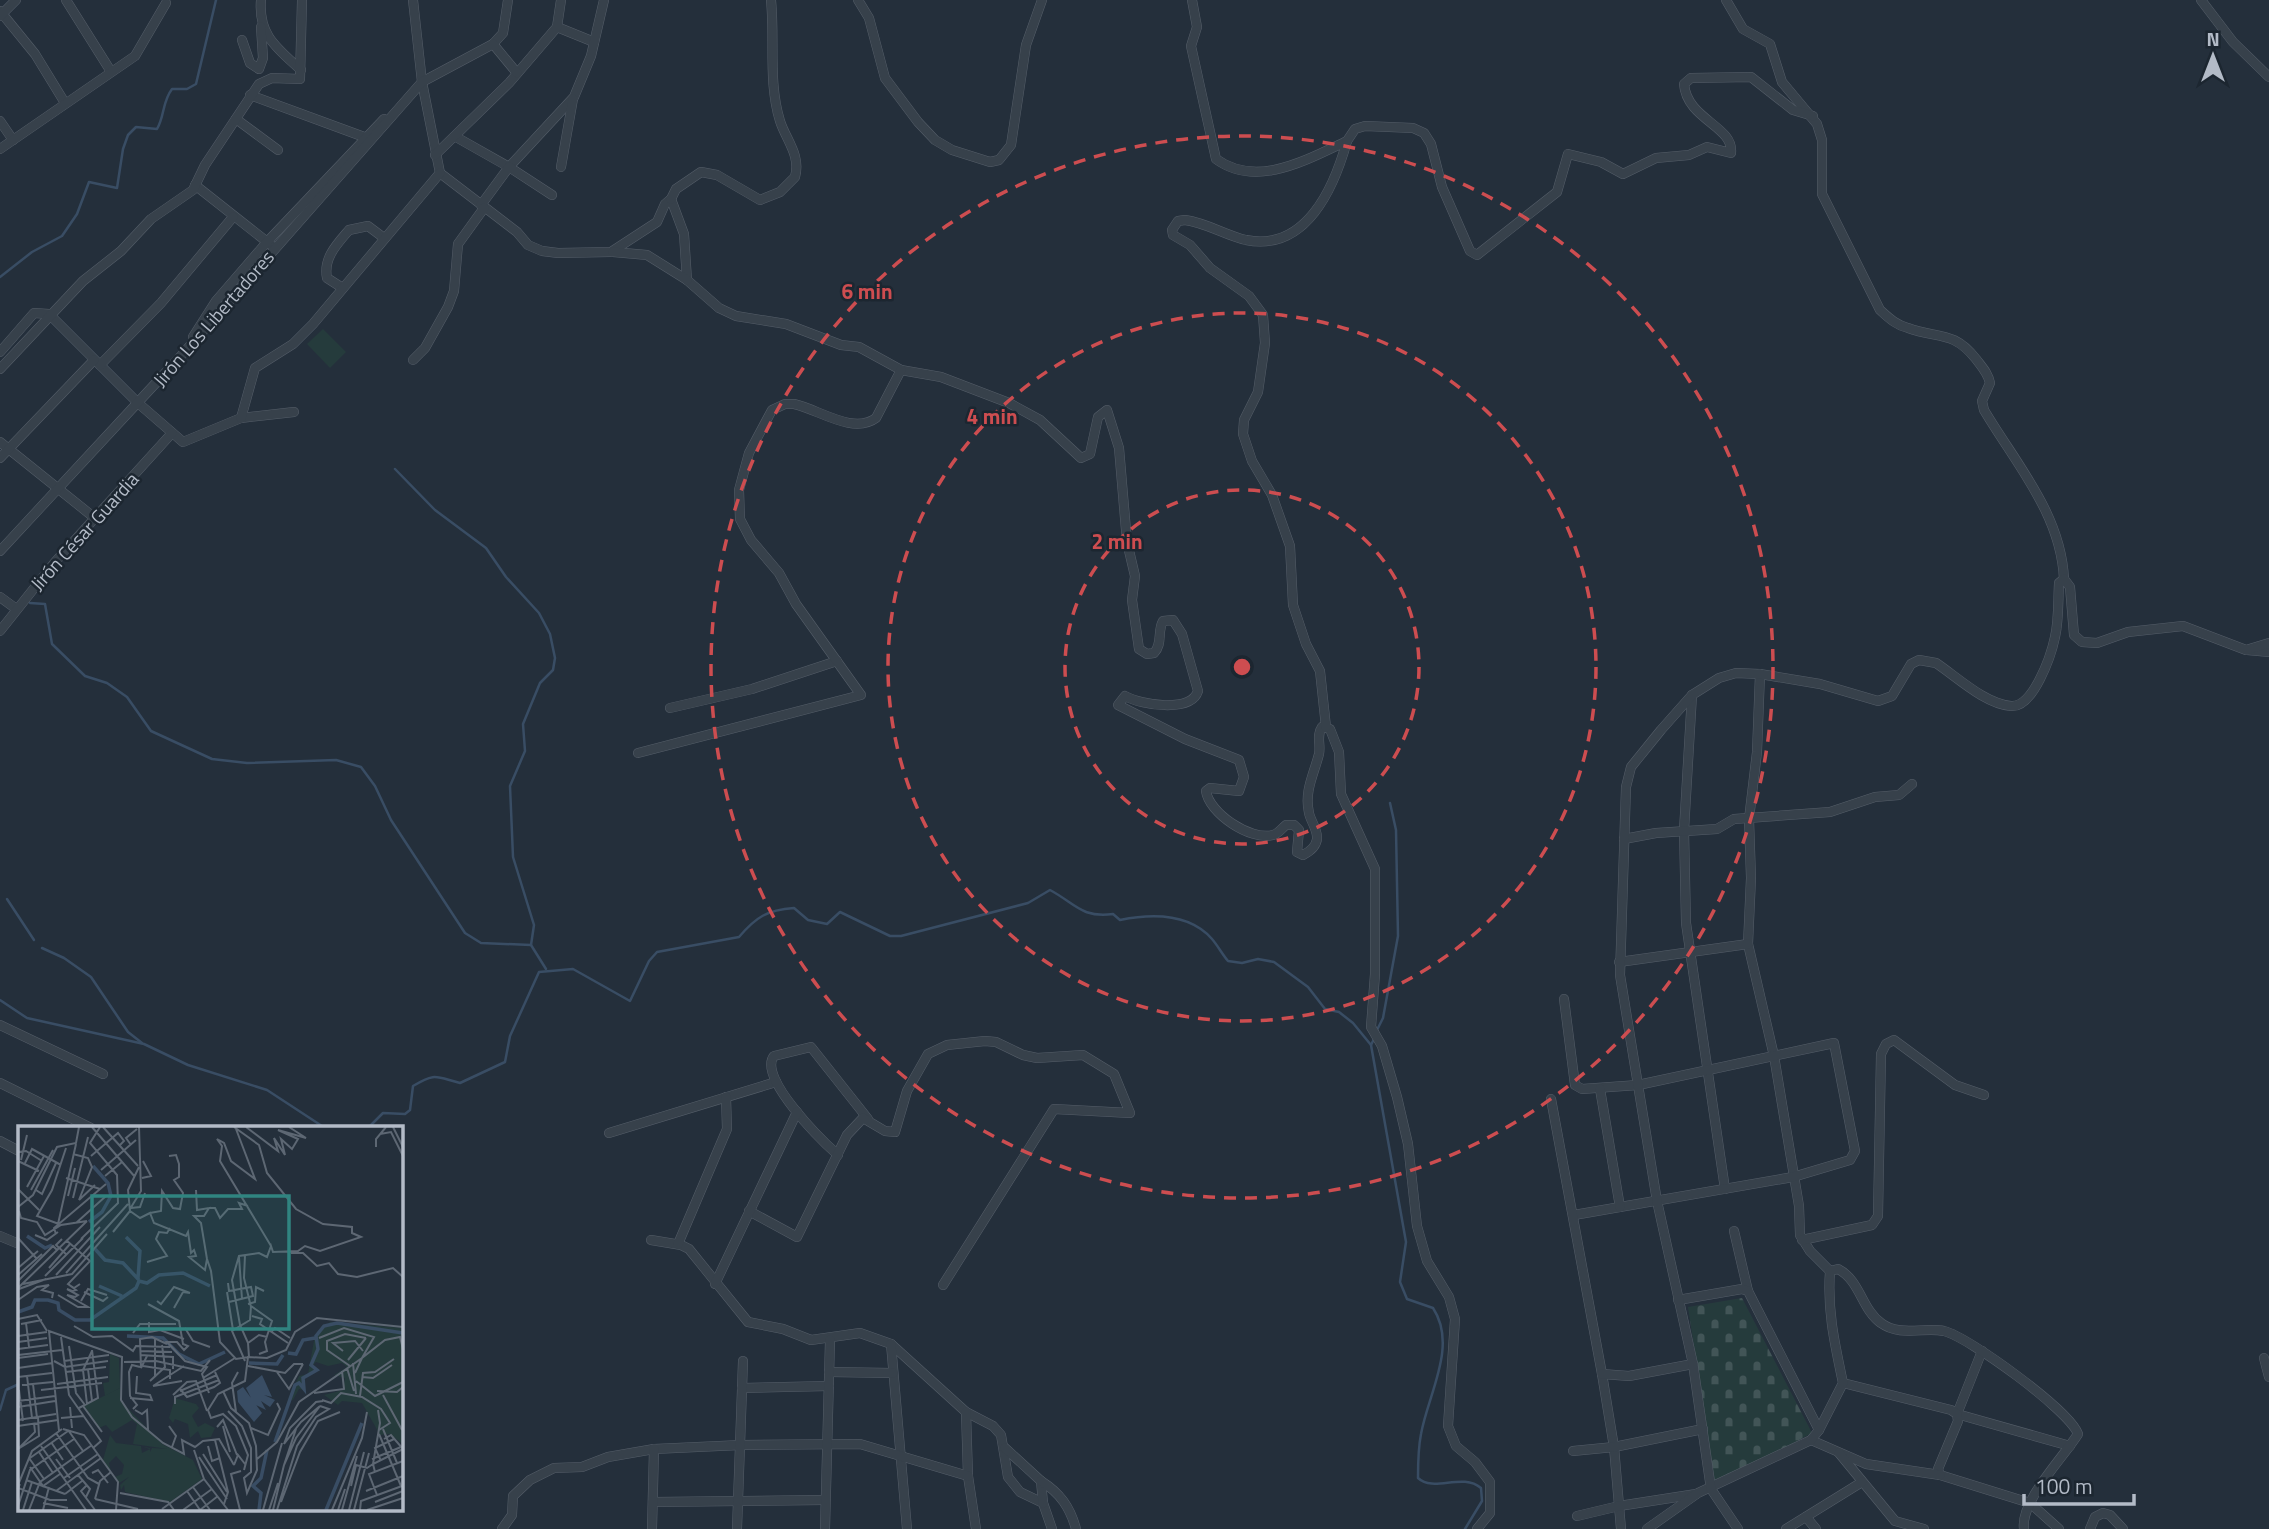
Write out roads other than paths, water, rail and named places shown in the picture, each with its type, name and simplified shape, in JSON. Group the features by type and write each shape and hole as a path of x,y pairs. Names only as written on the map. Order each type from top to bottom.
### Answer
{"street":[{"path":"16,0 1,14 34,54 65,103"},
{"path":"66,0 110,70"},
{"path":"242,40 250,64 259,69 263,58 261,0"},
{"path":"0,369 49,314 121,251 151,219 195,185 205,165 259,84 272,78 298,81 301,70 302,0"},
{"path":"413,0 422,82 440,173 528,245 542,251 647,255 687,280 719,308 736,316 786,324 841,345 859,347 901,370 967,386 1029,413 1081,458 1086,458 1093,448 1099,413 1109,412 1119,448 1127,542 1135,576 1132,600 1139,649 1147,654 1154,653 1159,645 1163,621 1173,620 1182,634 1198,691 1195,698 1186,702 1142,704 1125,696 1121,697 1118,705 1185,739 1239,760 1244,777 1239,791 1210,788 1206,791 1208,799 1231,822 1241,829 1265,835 1277,834 1286,825 1294,825 1300,835 1295,847 1297,852 1303,855 1309,852 1317,843 1317,835 1309,815 1310,778 1319,751 1318,733 1322,727 1326,727"},
{"path":"422,82 493,44 503,33 508,0"},
{"path":"435,155 456,137 557,27 561,0"},
{"path":"561,167 574,97 594,42 604,0"},
{"path":"611,252 657,222 676,189 701,172 717,175 760,200 780,192 795,177 795,154 780,124 774,96 771,0"},
{"path":"858,0 869,18 885,78 918,121 935,140 952,150 990,162 999,160 1011,145 1026,45 1042,0"},
{"path":"1192,0 1197,27 1191,46 1216,159 1245,169 1270,171 1297,165 1347,141"},
{"path":"1726,0 1743,29 1770,44 1782,82 1813,116 1822,140 1822,194 1880,310 1896,324 1910,330 1941,334 1961,342 1987,373 1990,383 1982,401 1984,410 2045,507 2059,544 2064,579 2070,587 2074,635 2082,642 2097,643 2128,632 2183,626 2246,650 2269,652"},
{"path":"2202,0 2233,42 2269,77"},
{"path":"0,149 110,70 135,56 166,3"},
{"path":"261,26 271,43 301,70"},
{"path":"557,27 594,42"},
{"path":"493,44 517,73"},
{"path":"1477,1529 1490,1513 1490,1482 1475,1462 1456,1446 1448,1426 1455,1319 1449,1297 1427,1261 1417,1226 1408,1144 1376,1036 1375,869 1341,794 1339,752 1332,732 1326,727 1321,671 1306,644 1293,605 1290,546 1272,495 1252,461 1243,434 1244,420 1258,392 1265,343 1263,315 1249,296 1210,268 1190,245 1173,235 1172,230 1178,221 1185,219 1246,240 1256,241 1291,234 1312,218 1339,169 1347,141 1355,129 1365,126 1413,128 1424,132 1431,144 1442,187 1470,251 1476,255 1558,192 1568,155 1601,162 1623,174 1656,158 1689,155 1707,147 1731,153 1731,144 1719,128 1696,114 1689,102 1684,84 1691,78 1751,77 1793,110 1813,116"},
{"name":"Jirón Los Libertadores","path":"0,551 188,348 271,245 422,82"},
{"path":"250,95 368,138"},
{"path":"413,360 425,348 448,307 454,291 458,244 509,167 574,97"},
{"path":"236,119 278,150"},
{"path":"0,121 13,140"},
{"path":"456,137 552,195"},
{"path":"241,418 256,368 293,344 440,173"},
{"path":"195,185 271,245"},
{"path":"671,199 684,234 687,280"},
{"path":"0,458 161,303 233,217"},
{"path":"341,287 327,278 326,269 329,257 349,230 368,226 384,237"},
{"path":"0,352 34,313 49,314 138,403 172,433 187,442 241,418 294,412"},
{"path":"638,753 859,696 860,690 837,662 796,604 779,573 744,528 738,504 739,490 749,453 772,410 785,404 794,404 854,425 871,422 901,370"},
{"name":"Jirón César Guardia","path":"0,631 15,608 172,433"},
{"path":"0,442 96,519"},
{"path":"1738,1529 1711,1489 1693,1364 1657,1201 1619,962 1626,787 1631,767 1692,695 1727,675 1760,674 1820,684 1878,701 1892,696 1911,664 1928,660 1985,696 2008,706 2018,706 2025,702 2038,684 2055,637 2059,583 2064,579"},
{"path":"0,597 15,608"},
{"path":"2246,650 2269,643"},
{"path":"670,708 752,689 837,662"},
{"path":"1577,1516 1711,1489 1811,1440 1843,1383 1832,1341 1830,1271 1802,1240 1773,1056 1748,944 1751,878 1749,819 1757,752 1760,674"},
{"path":"1692,695 1684,830 1686,923 1725,1189"},
{"path":"1624,839 1684,830 1717,829 1734,819 1830,812 1875,797 1899,794 1912,784"},
{"path":"1619,962 1748,944"},
{"path":"1564,999 1575,1085 1582,1089 1638,1085 1834,1043 1855,1152 1850,1160 1793,1177 1574,1215"},
{"path":"0,1025 103,1074"},
{"path":"1802,1240 1872,1225 1878,1216 1878,1115 1881,1054 1886,1044 1894,1040 1955,1085 1984,1095"},
{"path":"838,1155 797,1112 776,1082 770,1066 774,1056 811,1046 868,1119 885,1131 895,1132 907,1091 918,1068 928,1054 947,1045 996,1041 1037,1058 1083,1055 1114,1074 1130,1113 1058,1108 1050,1112 943,1285"},
{"path":"609,1133 776,1082"},
{"path":"0,1083 87,1126"},
{"path":"1600,1088 1620,1207"},
{"path":"678,1244 727,1129 726,1097"},
{"path":"1551,1099 1614,1447 1621,1529"},
{"path":"715,1284 797,1112"},
{"path":"749,1211 797,1237 847,1135 858,1121 868,1119"},
{"path":"0,1141 18,1150"},
{"path":"1734,1231 1748,1291 1819,1430"},
{"path":"0,1236 18,1244"},
{"path":"651,1240 678,1244 689,1249 748,1322 783,1329 811,1340 830,1340 860,1333 891,1344 967,1412 993,1426 1001,1435 1006,1471 1016,1488 1043,1503"},
{"path":"1830,1271 1843,1272 1878,1321 1890,1329 1945,1331 1982,1351 2051,1403 2075,1425 2078,1434 2030,1503 2023,1529"},
{"path":"1678,1300 1742,1289 1748,1291"},
{"path":"825,1529 830,1340"},
{"path":"891,1344 907,1529"},
{"path":"1940,1475 1938,1469 1982,1351"},
{"path":"2264,1358 2269,1377"},
{"path":"737,1529 743,1362"},
{"path":"1602,1374 1629,1376 1693,1364"},
{"path":"829,1373 892,1373"},
{"path":"1843,1383 2070,1446"},
{"path":"742,1388 829,1386"},
{"path":"967,1412 968,1476 976,1529"},
{"path":"1573,1451 1614,1447 1703,1429"},
{"path":"1811,1440 1866,1464 1940,1475 2030,1503 2059,1529"},
{"path":"502,1529 512,1515 513,1496 538,1475 554,1468 582,1467 608,1457 654,1449 828,1442 860,1444 899,1453 968,1476"},
{"path":"1004,1447 1041,1481 1054,1489 1070,1509 1076,1529"},
{"path":"652,1529 654,1449"},
{"path":"1838,1452 1895,1521 1912,1528 1924,1529"},
{"path":"1041,1481 1043,1503 1052,1529"},
{"path":"1786,1529 1862,1482"},
{"path":"1647,1529 1698,1493"},
{"path":"653,1502 825,1500"},
{"path":"2090,1529 2095,1517 2103,1513 2110,1515 2123,1529"},
{"path":"1806,1517 1816,1529"}],"waterway":[{"path":"0,277 32,252 62,236 77,214 89,182 117,188 128,135 136,127 157,129 172,89 187,89 196,84 216,0"},
{"path":"395,469 435,510 486,548 506,577 539,613 550,634 555,658 553,670 540,683 523,724 525,751 510,786 513,857 534,925 531,945"},
{"path":"30,603 45,604 52,644 85,676 107,683 127,697 151,731 212,759 247,763 336,760 361,767 375,786 391,820 465,933 481,943 531,945 546,969"},
{"path":"1377,1030 1383,1018 1398,936 1396,830 1390,803"},
{"path":"370,1126 383,1113 405,1114 410,1110 413,1086 427,1079 436,1077 460,1083 505,1062 510,1036 539,972 573,969 630,1001 649,961 657,952 739,937 763,916 794,908 808,920 827,924 840,912 890,936 901,936 1028,903 1050,890 1079,909 1093,914 1113,914 1120,920 1144,917 1181,920 1203,930 1228,961 1242,963 1258,959 1274,962 1308,987 1325,1009 1339,1012 1353,1023 1371,1045"},
{"path":"7,899 34,940"},
{"path":"42,948 64,958 91,977 128,1032 142,1043"},
{"path":"0,1000 27,1018 144,1044 188,1065 267,1090 322,1126"},
{"path":"1375,1037 1371,1045 1406,1242 1400,1282 1407,1299 1433,1308 1443,1338 1439,1370 1420,1440 1418,1478 1432,1484 1465,1482 1481,1488 1482,1501 1465,1529"},
{"path":"0,1410 6,1390 18,1384"}]}
